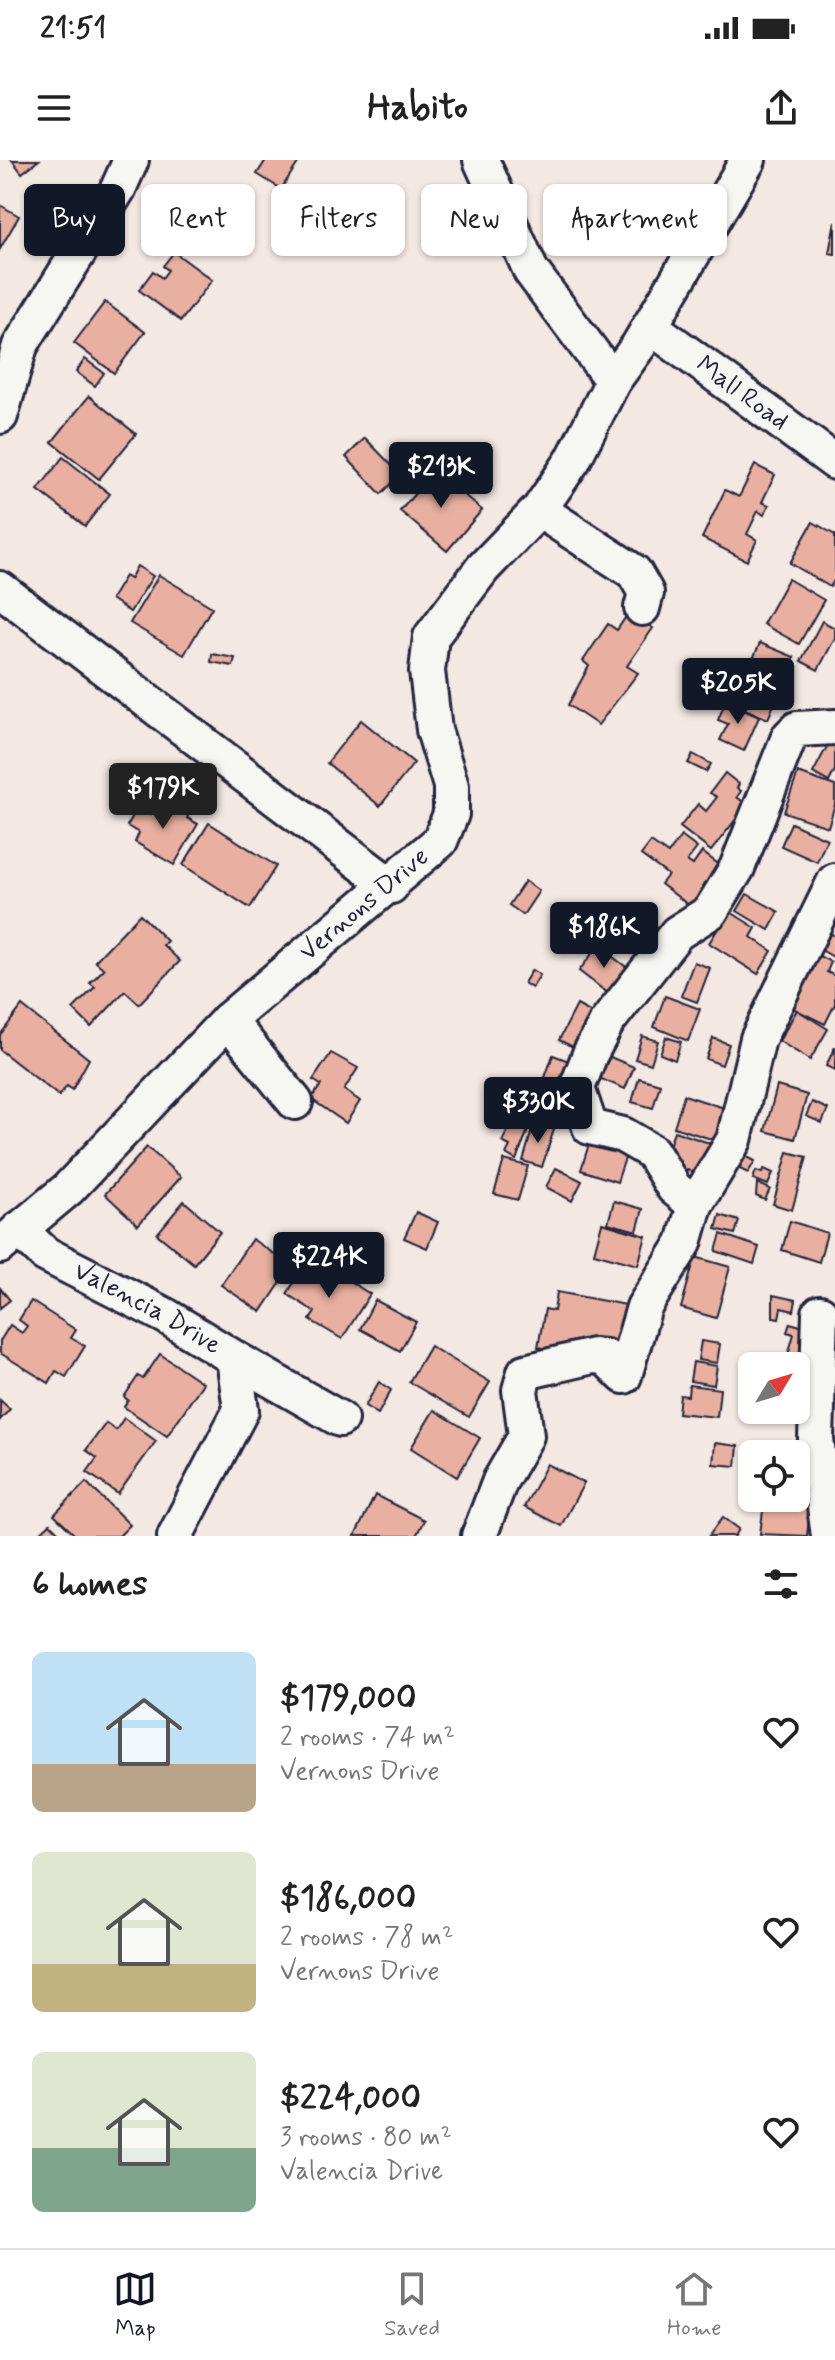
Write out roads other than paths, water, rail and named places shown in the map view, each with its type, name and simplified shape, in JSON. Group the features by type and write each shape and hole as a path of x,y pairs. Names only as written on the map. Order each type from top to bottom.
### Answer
{"street":[{"path":"0,416 20,346 118,189 131,160"},
{"path":"481,160 531,271 613,381"},
{"name":"Vernons Drive","path":"9,1238 68,1189 228,1020 391,886 440,841 451,814 451,786 434,730 427,671 431,637 483,568 539,510 573,460 613,381 650,326 748,160"},
{"name":"Mall Road","path":"650,326 835,462"},
{"path":"539,510 634,572 646,593 642,608"},
{"path":"0,589 391,886"},
{"path":"695,1205 674,1188 652,1152 623,1135 590,1127 577,1088 590,1054 615,1011 677,933 710,912 737,868 789,737 797,729 835,727"},
{"path":"479,1536 500,1481 526,1436 520,1390 525,1372 593,1356 605,1357 624,1376 644,1307 684,1243 695,1205 734,1140 758,1039 835,881"},
{"path":"228,1020 295,1102"},
{"name":"Valencia Drive","path":"9,1238 154,1309 234,1358 241,1410 175,1536"},
{"path":"820,1313 816,1439 829,1536"},
{"path":"234,1358 340,1419"}]}
